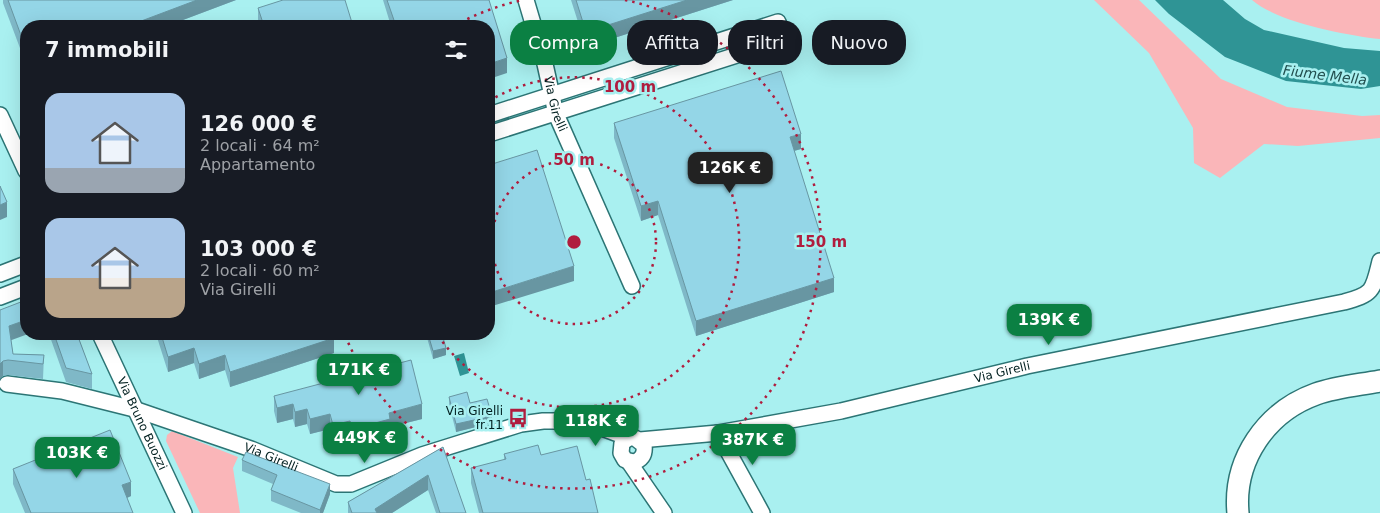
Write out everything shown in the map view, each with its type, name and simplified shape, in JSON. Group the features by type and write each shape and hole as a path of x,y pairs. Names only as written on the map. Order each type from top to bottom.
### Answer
{"highway":[{"path":"1238,513 1238,483 1244,462 1253,444 1279,415 1294,404 1317,394 1380,381"}],"street":[{"name":"Via Girelli","path":"526,0 556,114 632,286"},
{"path":"495,113 552,93 778,22 784,40 495,132"},
{"path":"0,115 20,158"},
{"name":"Via Girelli","path":"7,384 62,391 134,409 251,449 336,484 358,482 422,456 521,424 543,421 574,421 591,424 630,442 718,433 841,411 1027,366 1365,296 1374,284 1380,261"},
{"path":"0,274 20,266"},
{"path":"0,297 20,289"},
{"name":"Via Bruno Buozzi","path":"103,340 184,513"},
{"path":"718,433 762,513"},
{"path":"630,442 645,450 636,459 625,460 630,442"},
{"path":"636,459 649,489 664,513"}],"shaded area":[{"path":"1094,0 1139,0 1221,79 1287,107 1362,116 1380,115 1380,138 1298,146 1264,144 1220,178 1194,163 1193,128 1149,53"},
{"path":"1252,0 1380,0 1380,39 1331,31 1294,21 1263,8"},
{"path":"172,431 238,457 233,468 240,513 200,513 166,441 167,435"}],"water":[{"name":"Fiume Mella","path":"1155,0 1223,0 1245,19 1264,30 1344,48 1380,51 1380,86 1361,89 1286,81 1225,57 1169,14"},
{"path":"464,353 469,373 460,376 454,356"}],"building":[{"path":"8,0 197,0 144,20 20,20 20,33"},
{"path":"283,0 345,0 351,20 262,20 258,8"},
{"path":"387,0 489,0 507,58 495,62 495,20 394,20"},
{"path":"576,0 687,0 617,22 617,20 582,20"},
{"path":"781,71 801,134 790,137 834,278 696,321 658,201 641,206 614,123"},
{"path":"537,150 574,266 495,291 495,163"},
{"path":"0,186 7,202 0,205"},
{"path":"20,302 20,322 9,326 13,354 44,355 43,364 8,360 0,364 0,310"},
{"path":"56,340 79,340 92,374 66,368"},
{"path":"163,340 328,340 230,372 225,355 199,364 194,348 168,357"},
{"path":"430,340 444,340 446,348 433,351"},
{"path":"411,360 422,404 389,413 390,419 353,429 350,421 333,425 330,414 310,419 307,409 295,412 293,404 277,408 274,396"},
{"path":"467,392 470,403 487,399 492,416 456,424 449,397"},
{"path":"110,430 131,482 122,485 133,513 31,513 13,469"},
{"path":"538,445 541,455 577,446 586,480 590,479 598,513 483,513 471,468 506,459 504,454"},
{"path":"443,447 466,513 440,513 428,475 375,509 377,513 352,513 348,502"},
{"path":"246,452 330,484 320,510 271,490 277,475 242,460"}],"place":[{"name":"Via Girelli fr.11","path":"518,418"}]}
